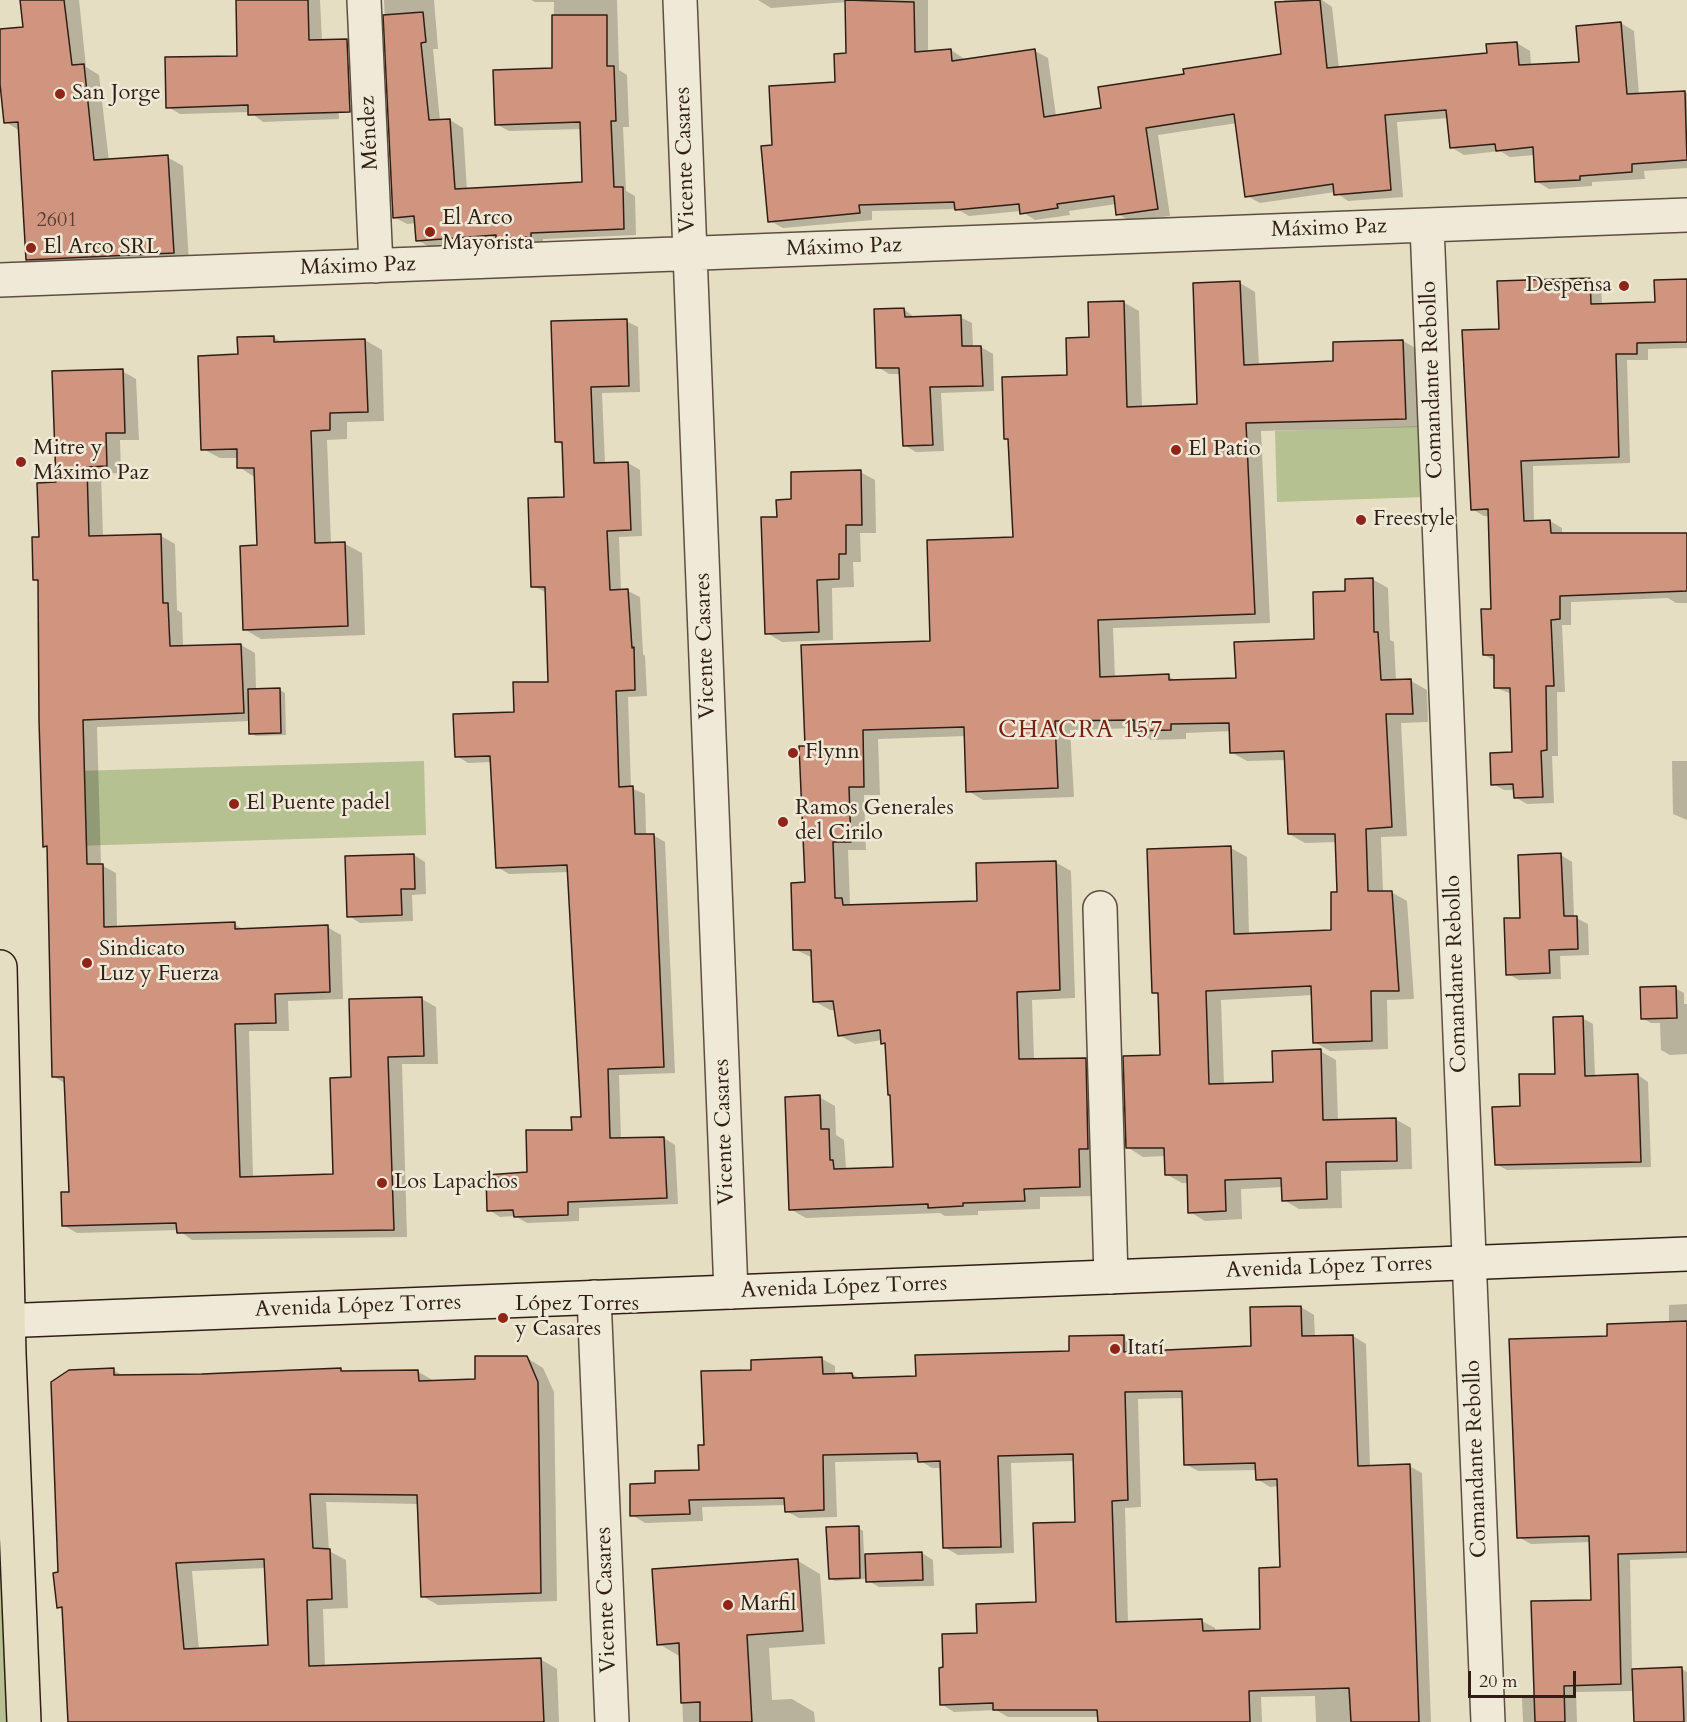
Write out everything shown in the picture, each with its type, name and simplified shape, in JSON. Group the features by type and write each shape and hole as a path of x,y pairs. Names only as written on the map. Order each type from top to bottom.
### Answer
{"main road":[{"path":"0,983 8,1546 24,1722"}],"street":[{"name":"Méndez","path":"364,0 376,266"},
{"name":"Vicente Casares","path":"680,0 731,1292"},
{"name":"Máximo Paz","path":"0,280 1687,215"},
{"name":"Comandante Rebollo","path":"1426,226 1488,1722"},
{"path":"1100,908 1111,1277"},
{"name":"Avenida López Torres","path":"4,1321 1687,1254"},
{"name":"Vicente Casares","path":"594,1298 612,1722"}],"green space":[{"path":"1424,426 1426,497 1277,502 1275,431"},
{"name":"El Puente padel","path":"424,761 426,835 43,847 41,772"},
{"path":"0,1578 14,1598 18,1722 0,1722"}],"building":[{"path":"20,0 64,0 72,65 84,64 94,160 168,155 174,253 26,260 18,122 4,123 0,84 0,29 23,27"},
{"path":"236,0 308,0 309,40 347,39 350,112 248,115 248,105 166,108 165,57 237,56"},
{"path":"845,0 914,2 915,52 951,49 952,61 1035,49 1044,117 1101,108 1098,87 1184,74 1183,69 1281,54 1275,2 1320,0 1327,68 1487,53 1486,44 1517,42 1519,65 1579,62 1576,26 1621,22 1627,94 1685,91 1687,160 1632,164 1632,172 1580,176 1580,180 1535,182 1533,147 1496,151 1495,144 1450,148 1446,110 1385,115 1391,190 1334,195 1333,184 1245,197 1234,114 1146,128 1158,209 1116,215 1114,196 1057,204 1058,208 1020,214 1019,204 955,210 954,202 859,205 860,213 768,222 761,146 772,145 769,86 835,82 834,54 846,53"},
{"path":"423,12 426,42 421,43 429,120 450,119 455,189 582,182 580,122 495,125 493,70 552,68 552,15 607,15 607,66 614,66 616,121 611,121 614,187 623,187 624,229 531,233 531,237 496,239 496,235 416,241 414,216 393,218 383,15"},
{"path":"1590,278 1591,304 1655,302 1654,280 1687,279 1687,342 1637,343 1637,354 1616,354 1619,457 1521,461 1524,521 1550,520 1551,533 1687,533 1687,591 1560,596 1560,619 1551,620 1554,686 1546,686 1547,750 1541,751 1543,797 1514,798 1513,784 1491,785 1490,753 1512,752 1510,688 1494,688 1494,655 1483,655 1481,609 1491,609 1488,509 1471,510 1462,330 1499,329 1497,281"},
{"path":"1240,281 1244,365 1333,361 1333,342 1403,340 1406,419 1246,423 1255,614 1098,620 1100,677 1169,674 1169,680 1236,678 1234,642 1314,639 1313,592 1345,591 1345,579 1373,578 1374,632 1378,632 1381,680 1411,679 1413,714 1386,714 1392,827 1366,829 1368,891 1392,891 1399,991 1371,991 1372,1041 1313,1043 1311,986 1206,991 1209,1084 1273,1082 1272,1051 1321,1049 1323,1120 1396,1118 1397,1161 1326,1162 1327,1199 1282,1201 1281,1178 1225,1180 1226,1211 1188,1213 1187,1175 1165,1175 1164,1148 1126,1148 1123,1056 1160,1055 1158,993 1152,993 1147,849 1231,846 1234,934 1331,930 1331,892 1337,892 1335,834 1288,834 1284,751 1230,753 1229,723 1171,724 1171,730 1134,731 1134,720 1055,721 1058,788 966,792 964,727 863,730 864,787 849,787 851,842 833,842 835,898 842,898 843,905 977,901 976,863 1056,861 1060,990 1017,992 1019,1059 1086,1058 1088,1149 1079,1149 1080,1187 1024,1189 1025,1201 963,1203 963,1206 928,1208 928,1204 789,1210 785,1097 820,1095 821,1129 829,1129 830,1160 833,1160 834,1169 893,1167 890,1095 888,1095 885,1043 881,1044 880,1030 838,1036 833,1001 813,1002 811,950 793,950 791,883 805,882 799,746 805,746 801,645 930,641 927,540 1013,537 1008,439 1004,439 1002,377 1067,375 1066,338 1089,337 1088,302 1124,301 1127,407 1197,404 1193,283"},
{"path":"904,308 905,317 961,315 962,346 981,346 983,386 930,387 933,445 903,446 899,368 876,368 874,309"},
{"path":"627,319 629,386 591,387 594,463 628,462 631,530 607,531 610,590 628,589 632,648 634,647 635,690 616,691 619,787 633,786 635,834 654,834 664,1067 608,1069 610,1138 664,1137 667,1198 568,1202 568,1215 514,1217 513,1210 487,1211 486,1175 527,1172 526,1130 572,1130 571,1117 581,1117 567,865 496,868 490,756 455,757 453,714 514,712 513,682 548,682 545,587 531,587 528,498 564,497 562,442 555,442 551,321"},
{"path":"274,336 274,342 365,339 368,412 330,413 330,430 311,431 315,543 345,542 348,626 243,630 240,546 257,545 254,468 237,468 237,449 201,450 198,356 238,354 237,337"},
{"path":"123,369 125,433 106,433 107,466 87,467 89,536 161,534 163,603 168,603 170,646 241,644 244,713 83,720 87,864 103,864 104,927 235,922 235,929 328,925 330,992 275,994 276,1023 235,1024 240,1177 333,1174 330,1078 351,1077 349,999 422,997 424,1056 388,1057 394,1230 177,1233 176,1223 62,1226 61,1192 69,1192 64,1077 52,1077 47,846 43,847 39,721 38,580 33,580 32,537 39,537 37,483 56,482 52,371"},
{"path":"861,470 862,525 846,525 846,554 839,554 839,579 817,580 819,632 765,634 761,517 777,517 776,500 791,499 791,472"},
{"path":"280,688 281,733 249,734 248,689"},
{"path":"1561,853 1564,916 1577,916 1578,949 1549,950 1550,973 1506,975 1504,918 1520,918 1518,855"},
{"path":"414,854 415,889 401,889 402,915 347,917 345,856"},
{"path":"1676,986 1677,1018 1641,1019 1640,987"},
{"path":"1583,1016 1585,1076 1638,1074 1641,1162 1495,1165 1492,1107 1520,1106 1519,1074 1555,1074 1553,1017"},
{"path":"1301,1306 1302,1336 1353,1335 1358,1466 1410,1464 1419,1722 1351,1722 1349,1688 1249,1691 1250,1722 1098,1722 1097,1710 993,1710 993,1703 940,1705 939,1668 943,1667 942,1634 977,1633 976,1604 1036,1602 1033,1523 1075,1522 1073,1454 998,1456 1001,1547 943,1548 940,1461 918,1462 917,1453 823,1455 824,1510 785,1512 784,1498 689,1500 690,1514 630,1516 630,1484 655,1483 655,1471 699,1470 698,1445 704,1445 701,1371 751,1370 751,1360 822,1357 823,1374 852,1373 853,1378 916,1376 915,1355 1069,1351 1069,1336 1124,1335 1124,1352 1251,1346 1250,1307","holes":["1182,1391 1184,1465 1255,1463 1256,1480 1277,1479 1280,1567 1259,1568 1260,1629 1203,1631 1202,1619 1116,1622 1112,1501 1128,1500 1125,1392"]},
{"path":"1687,1321 1687,1552 1618,1554 1621,1684 1564,1686 1565,1722 1535,1722 1531,1601 1591,1600 1589,1536 1517,1538 1509,1339 1607,1336 1607,1324"},
{"path":"475,1356 527,1356 538,1382 541,1593 421,1597 417,1495 310,1494 313,1548 330,1549 332,1599 307,1600 309,1666 541,1658 544,1722 68,1722 62,1607 57,1608 53,1573 58,1572 51,1382 69,1370 114,1368 114,1375 341,1368 341,1371 418,1370 419,1381 475,1379","holes":["264,1559 268,1645 184,1649 176,1563"]},
{"path":"859,1526 860,1578 829,1579 826,1527"},
{"path":"922,1552 923,1580 866,1582 865,1554"},
{"name":"Marfil","path":"798,1559 803,1631 747,1635 752,1722 700,1722 700,1702 681,1703 679,1643 657,1645 652,1569"},
{"path":"1682,1667 1684,1722 1634,1722 1632,1669"}],"place":[{"name":"San Jorge","path":"60,94"},
{"name":"El Arco Mayorista","path":"430,232"},
{"name":"El Arco SRL","path":"31,248"},
{"name":"Despensa","path":"1624,286"},
{"name":"El Patio","path":"1176,450"},
{"name":"Mitre y Máximo Paz","path":"21,462"},
{"name":"Freestyle","path":"1361,520"},
{"name":"Flynn","path":"793,753"},
{"name":"El Puente padel","path":"234,804"},
{"name":"Ramos Generales del Cirilo","path":"783,822"},
{"name":"Sindicato Luz y Fuerza","path":"87,963"},
{"name":"Los Lapachos","path":"382,1183"},
{"name":"López Torres y Casares","path":"503,1318"},
{"name":"Itatí","path":"1115,1349"},
{"name":"Marfil","path":"728,1605"}],"district":[{"name":"CHACRA 157","path":"1081,731"}]}
